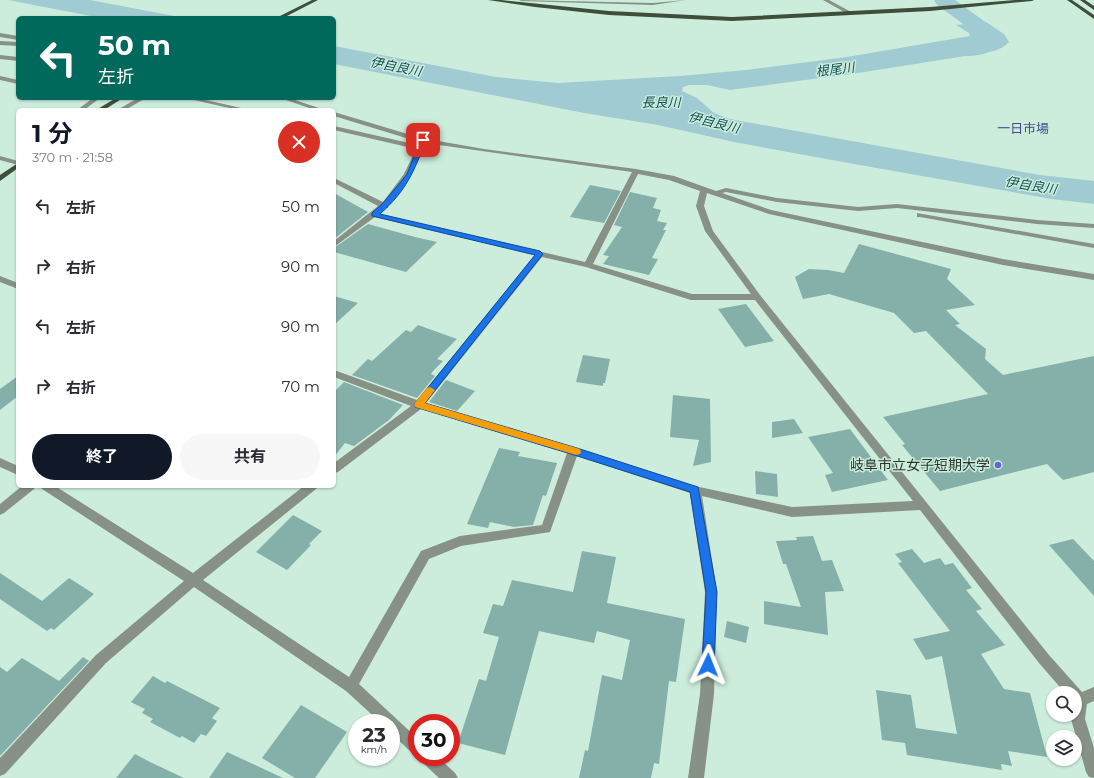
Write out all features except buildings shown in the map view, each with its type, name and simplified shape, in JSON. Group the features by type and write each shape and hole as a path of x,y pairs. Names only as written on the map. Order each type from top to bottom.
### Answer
{"main road":[{"path":"283,16 316,0"},
{"path":"490,0 609,13 704,18 930,9 1032,0"},
{"path":"1068,0 1094,17"},
{"path":"1082,0 1094,8"},
{"path":"103,108 117,100"},
{"path":"0,179 16,166"}],"street":[{"path":"521,0 653,4 684,0"},
{"path":"825,0 850,13"},
{"path":"0,35 16,38"},
{"path":"0,42 16,44"},
{"path":"0,57 16,59"},
{"path":"0,78 16,82"},
{"path":"83,108 94,100"},
{"path":"127,108 140,100"},
{"path":"198,100 237,108"},
{"path":"290,100 316,108"},
{"path":"336,115 422,144"},
{"path":"336,128 422,144 595,163 636,171 671,178 769,212 1003,262 1094,277"},
{"path":"336,244 385,206 410,174 422,144"},
{"path":"9,161 16,156"},
{"path":"0,158 16,163"},
{"path":"588,265 636,171"},
{"path":"336,181 385,206"},
{"path":"704,189 700,206 709,231 757,297 923,505 1044,660 1067,686"},
{"path":"713,193 726,190 777,200 858,209 897,206 1036,222 1094,226"},
{"path":"880,208 1094,246"},
{"path":"374,215 588,265 692,297 757,297"},
{"path":"336,467 418,405 540,254"},
{"path":"0,279 16,285"},
{"path":"336,374 418,405 573,451 694,490 792,512 923,505"},
{"path":"351,686 425,555 460,541 546,529 573,451"},
{"path":"0,462 16,470"},
{"path":"0,510 28,488"},
{"path":"49,488 193,580 351,686 381,714"},
{"path":"0,769 102,659 193,580 309,488"},
{"path":"694,490 711,592 707,694 696,778"},
{"path":"1082,695 1094,694"},
{"path":"1079,722 1094,772"},
{"path":"400,732 408,739"},
{"path":"437,766 450,778"}],"water":[{"path":"8,0 90,0 174,16 91,16"},
{"name":"長良川","path":"986,22 1004,34 1009,42 999,49 991,52 858,73 730,90 707,85 689,85 683,87 682,91 697,98 714,113 730,119 1040,175 1094,181 1094,204 1052,199 734,142 658,125 584,113 336,64 336,46 496,77 558,83 680,76 746,70 847,57 970,36 969,33 956,25"}],"waterway":[{"name":"根尾川","path":"943,0 992,36 992,43 969,51"}],"slow traffic":[{"path":"430,390 418,405 576,452"}],"place":[{"name":"岐阜市立女子短期大学","path":"998,465"}],"district":[{"name":"一日市場","path":"1023,128"}],"route":[{"path":"423,140 410,174 403,184 391,196 385,206 374,215 540,254 493,310 418,405 573,451 694,490 711,592 708,665"}],"water label":[{"name":"伊自良川","path":"396,66"},
{"name":"伊自良川","path":"714,122"},
{"name":"伊自良川","path":"1031,185"}]}
